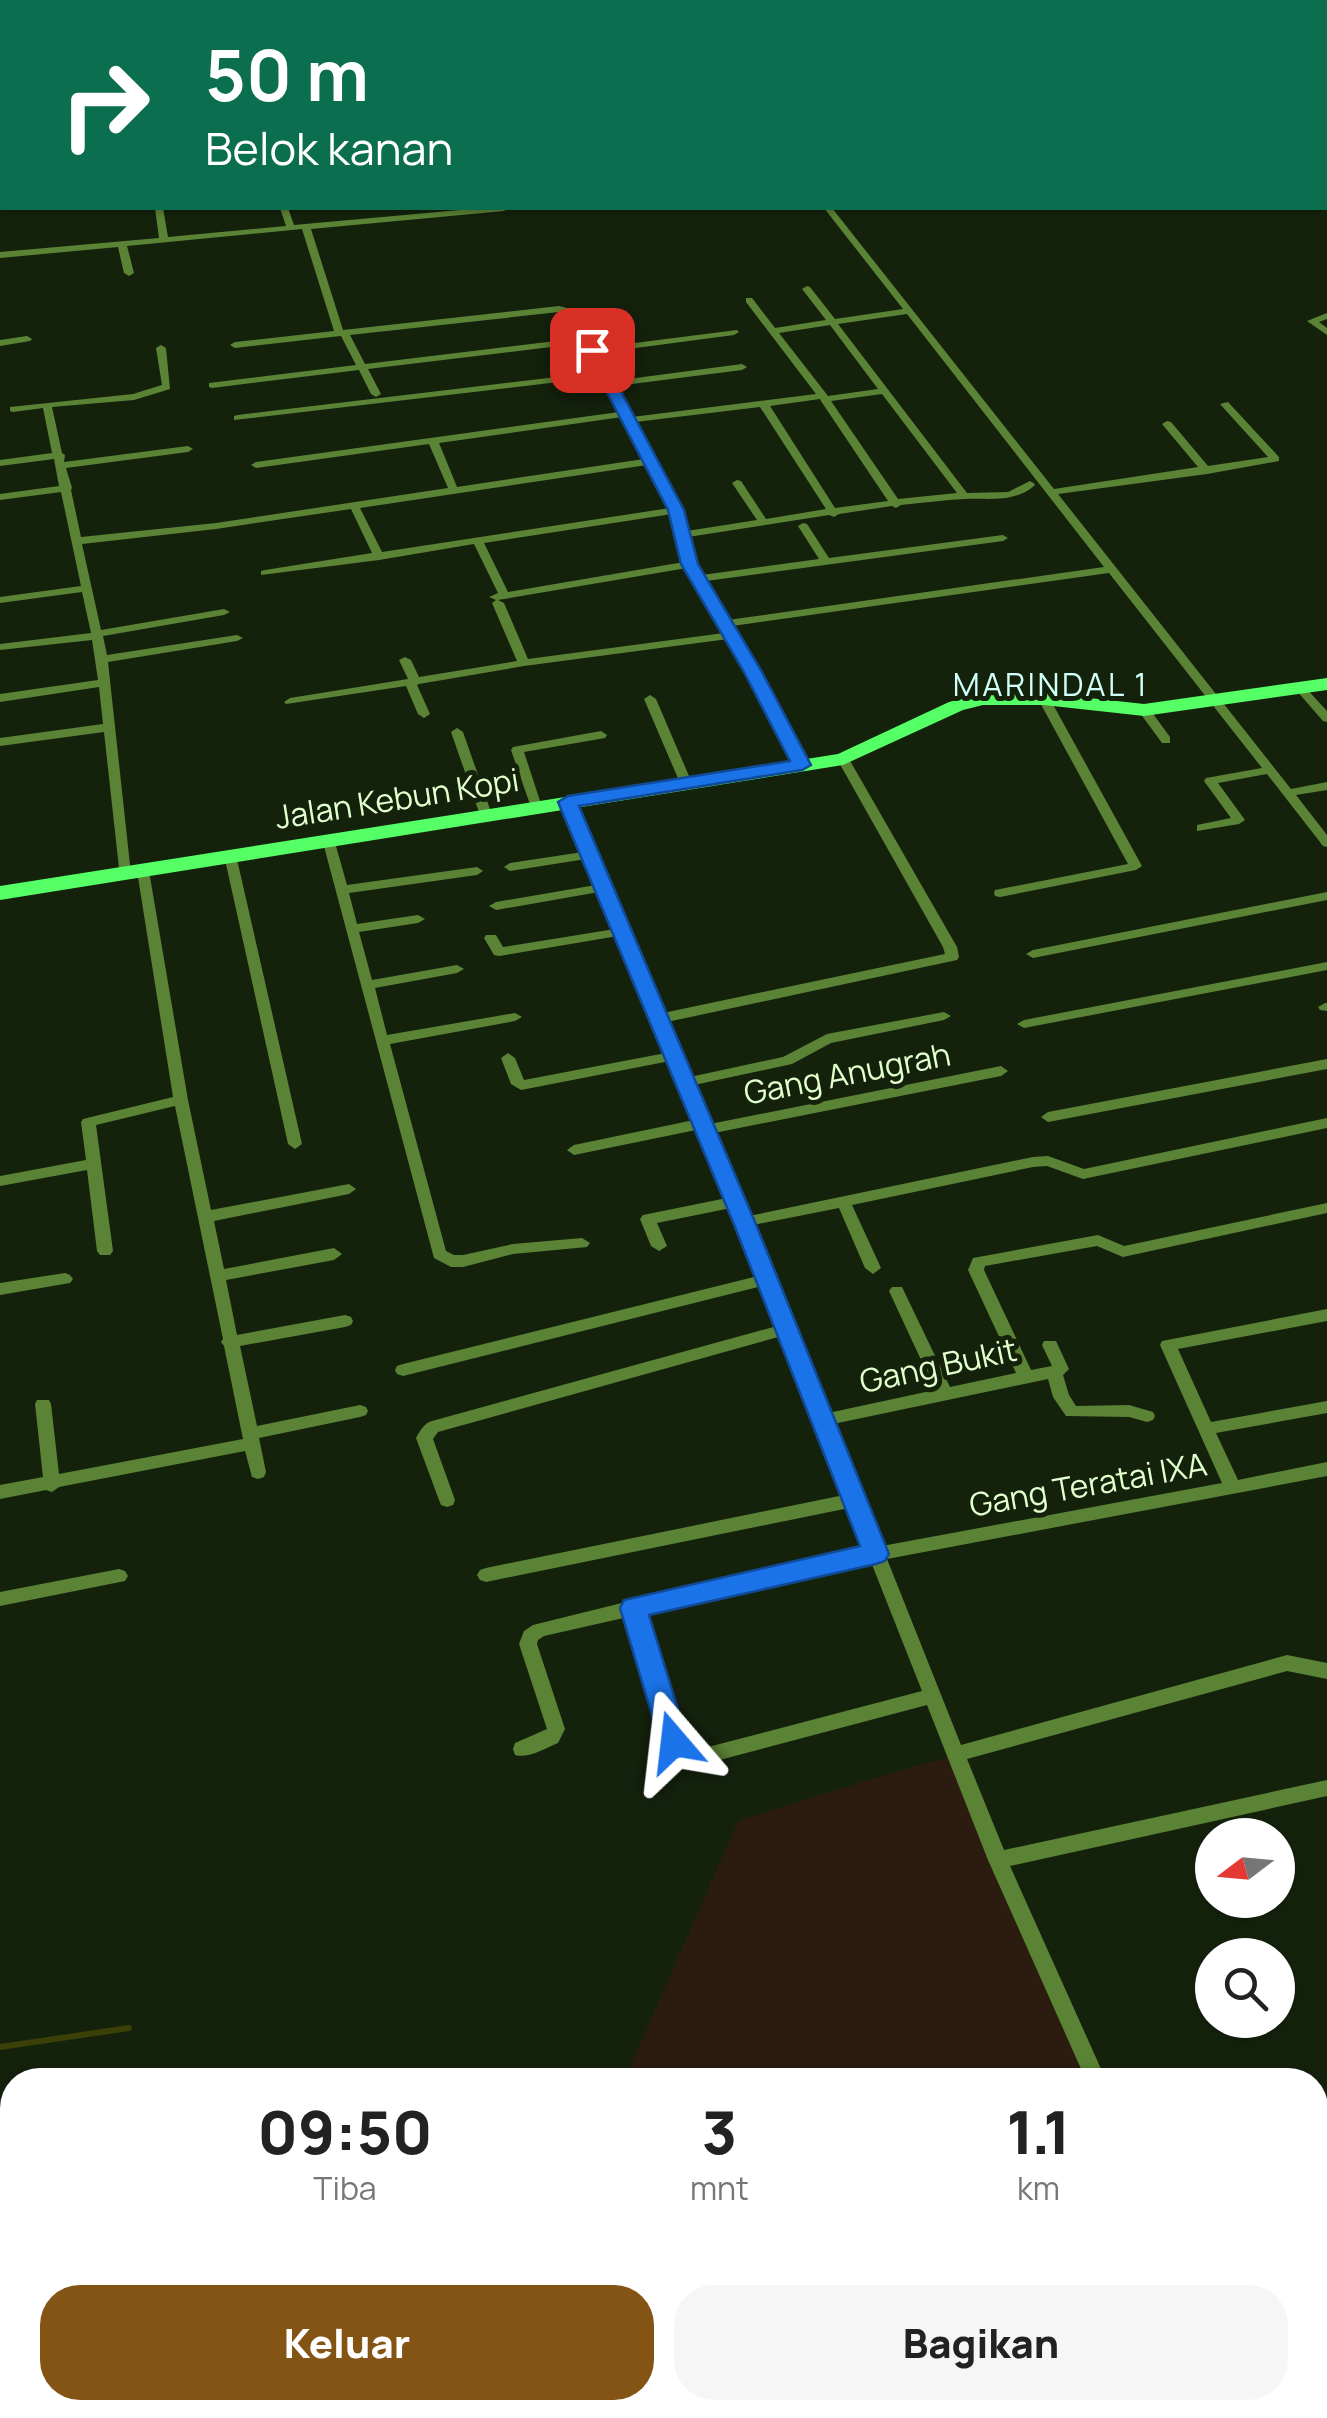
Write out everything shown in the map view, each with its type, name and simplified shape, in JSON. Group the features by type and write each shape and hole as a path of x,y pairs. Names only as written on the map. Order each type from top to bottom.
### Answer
{"main road":[{"name":"Jalan Kebun Kopi","path":"0,893 843,759 956,706 983,699 1044,699 1144,710 1327,684"}],"street":[{"path":"159,210 164,239"},
{"path":"285,210 291,228"},
{"path":"0,255 306,227 390,213 458,210"},
{"path":"830,210 1327,843"},
{"path":"306,227 341,333 376,394"},
{"path":"122,243 129,274"},
{"path":"807,289 964,496"},
{"path":"750,300 824,398 896,505"},
{"path":"235,345 559,309 576,316 676,510 690,564 802,765"},
{"path":"772,331 910,312"},
{"path":"1327,316 1312,321 1327,332"},
{"path":"212,384 734,332"},
{"path":"0,342 27,339"},
{"path":"13,409 134,397 168,387 161,348"},
{"path":"238,418 742,367"},
{"path":"256,465 626,417 886,391"},
{"path":"1052,492 1275,459 1226,404"},
{"path":"48,405 102,659 134,872 258,1472"},
{"path":"765,406 834,514"},
{"path":"1167,424 1207,471"},
{"path":"433,441 453,489"},
{"path":"0,462 188,449"},
{"path":"77,538 216,526 651,460"},
{"path":"737,483 764,523"},
{"path":"685,534 964,496 1012,494 1030,484"},
{"path":"0,497 67,488"},
{"path":"354,505 379,557"},
{"path":"265,573 676,510"},
{"path":"77,538 222,518"},
{"path":"803,526 826,562"},
{"path":"698,579 1003,538"},
{"path":"477,540 524,663"},
{"path":"499,598 690,564"},
{"path":"290,702 1112,569"},
{"path":"0,600 87,588"},
{"path":"0,647 97,635 224,612"},
{"path":"102,659 237,638"},
{"path":"406,660 424,714"},
{"path":"0,698 105,684"},
{"path":"1300,688 1324,720"},
{"path":"650,699 686,783"},
{"path":"1000,893 1136,866 1044,699"},
{"path":"1144,710 1166,740"},
{"path":"0,742 111,727"},
{"path":"458,732 486,814"},
{"path":"536,807 516,750 601,735"},
{"path":"658,1019 952,957 950,947 843,759"},
{"path":"1201,828 1240,820 1210,781 1270,770"},
{"path":"1288,793 1327,786"},
{"path":"568,802 682,1083 744,1222 998,1860 1091,2068"},
{"path":"328,839 439,1254 451,1261 513,1248 582,1243"},
{"path":"230,855 294,1144"},
{"path":"510,867 589,855"},
{"path":"341,890 477,871"},
{"path":"496,906 602,888"},
{"path":"1033,954 1327,896"},
{"path":"352,930 418,920"},
{"path":"491,938 499,952 620,932"},
{"path":"1024,1024 1327,966"},
{"path":"367,986 457,969"},
{"path":"682,1083 787,1061 826,1039 944,1016"},
{"path":"382,1042 516,1018"},
{"path":"508,1058 521,1086 672,1056"},
{"path":"1048,1117 1327,1064"},
{"name":"Gang Anugrah","path":"574,1150 1001,1071"},
{"path":"104,1251 87,1126 93,1118 180,1100"},
{"path":"744,1222 1040,1160 1083,1174 1327,1123"},
{"path":"0,1181 94,1164"},
{"path":"205,1217 349,1189"},
{"path":"659,1246 648,1219 734,1202"},
{"path":"844,1204 873,1268"},
{"path":"1026,1377 976,1270 978,1262 1098,1240 1123,1252 1327,1208"},
{"path":"217,1276 334,1254"},
{"path":"0,1289 65,1279"},
{"path":"403,1370 765,1280"},
{"path":"897,1291 946,1396"},
{"name":"Gang Teratai IXA","path":"522,1749 552,1737 556,1729 528,1644 530,1636 634,1608 876,1554 1233,1488 1169,1344 1327,1315"},
{"path":"229,1342 345,1320"},
{"path":"446,1500 424,1438 432,1427 786,1328"},
{"path":"1050,1345 1061,1397 1072,1412 1130,1410 1146,1416"},
{"name":"Gang Bukit","path":"824,1420 1057,1369"},
{"path":"43,1404 52,1485"},
{"path":"1205,1429 1327,1406"},
{"path":"0,1492 52,1485 360,1412"},
{"path":"1233,1488 1327,1469"},
{"path":"486,1575 855,1500"},
{"path":"0,1599 118,1576"},
{"path":"634,1608 674,1742 687,1755 712,1754 934,1696"},
{"path":"956,1754 1287,1663 1327,1671"},
{"path":"998,1860 1327,1788"}],"shaded area":[{"path":"949,1757 1081,2068 629,2068 738,1821"}],"waterway":[{"path":"0,2047 129,2028"}],"district":[{"name":"MARINDAL 1","path":"1051,684"}],"route":[{"path":"592,350 676,510 690,564 802,765 568,802 682,1083 744,1222 876,1554 634,1608 674,1742"}]}
